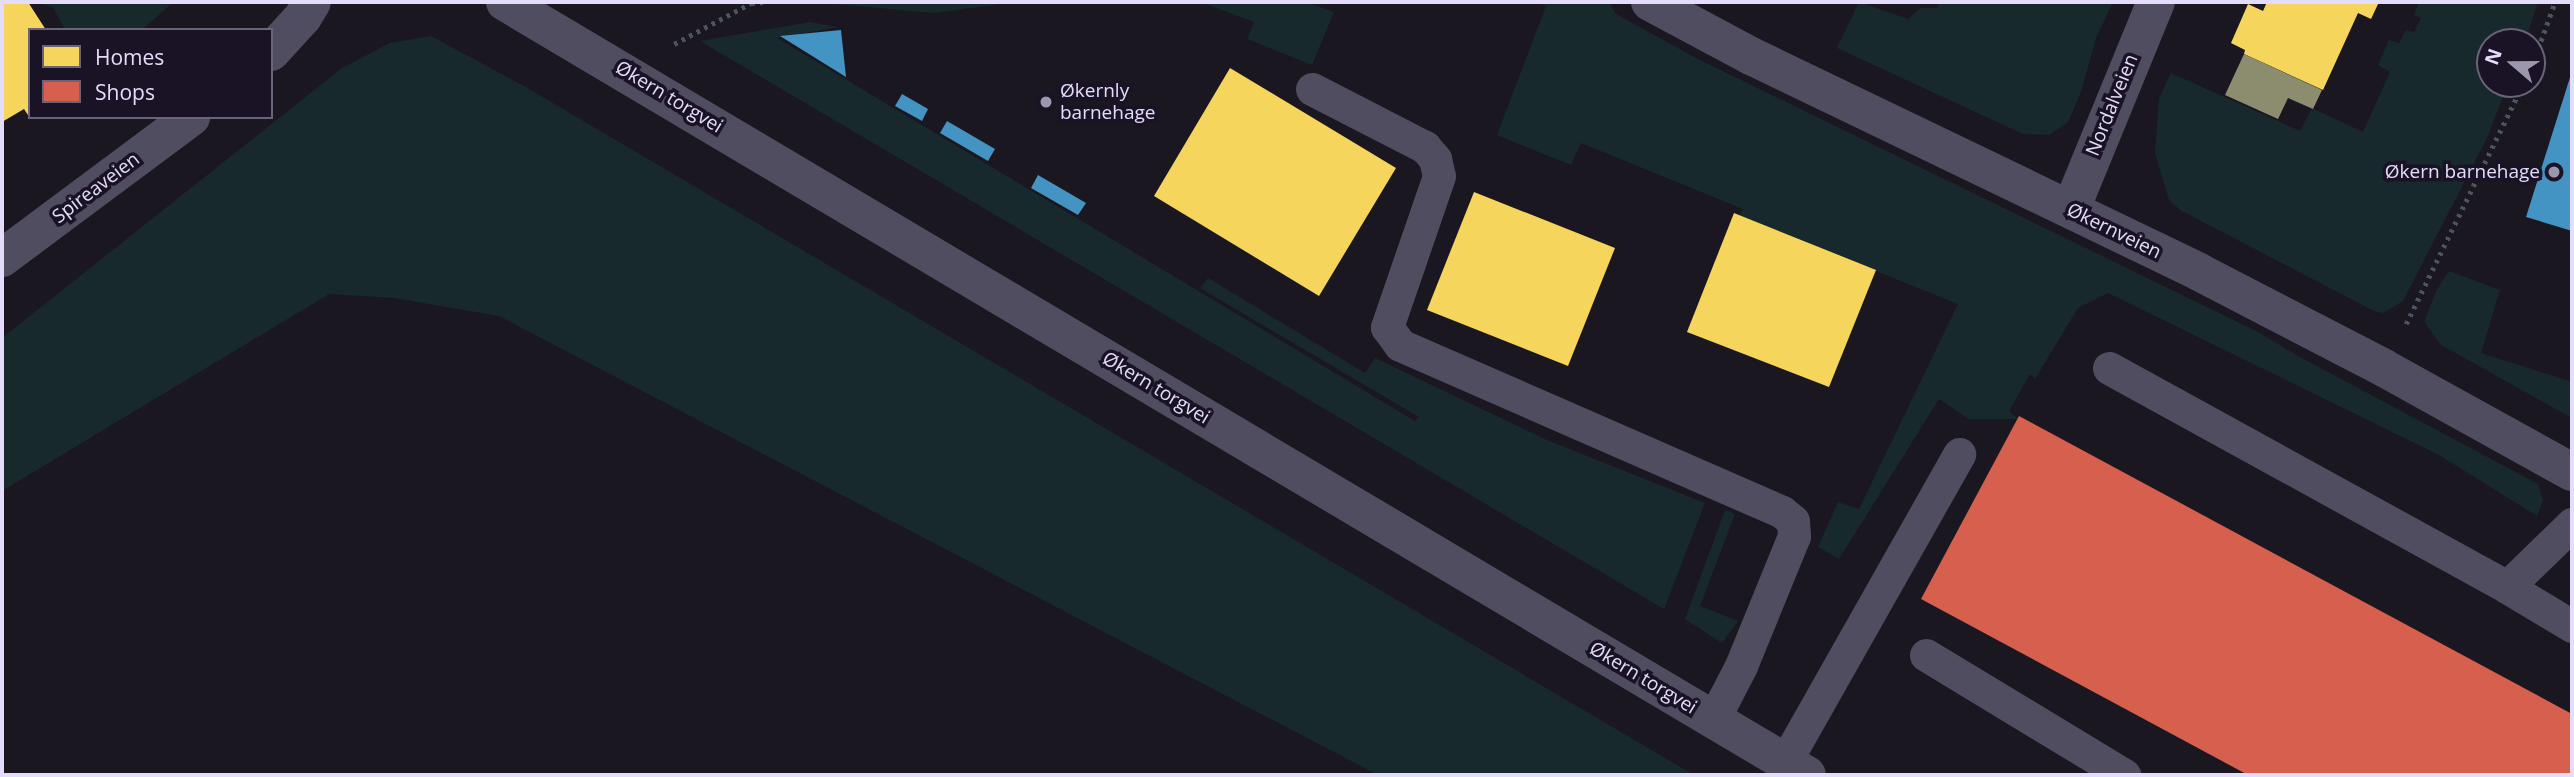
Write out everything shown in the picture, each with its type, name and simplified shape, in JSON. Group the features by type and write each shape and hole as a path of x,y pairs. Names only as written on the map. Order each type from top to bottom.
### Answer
{"street":[{"path":"273,50 303,17 312,2"},
{"name":"Økern torgvei","path":"505,2 624,70 1796,769"},
{"name":"Økernveien","path":"1650,2 1751,56 2071,209 2384,368 2572,472"},
{"name":"Nordalveien","path":"2071,209 2156,2"},
{"name":"Spireaveien","path":"2,258 188,119"}],"lane":[{"path":"1312,89 1425,147 1435,159 1439,176 1387,327 1400,345 1782,512 1793,521 1794,536 1741,666 1713,719"},
{"path":"2109,368 2507,587 2572,626"},
{"path":"1796,769 1959,454"},
{"path":"2507,587 2572,524"},
{"path":"1926,655 2124,775"}],"path":[{"path":"624,70 751,3 767,2"},
{"path":"2546,28 2555,2"},
{"path":"2384,368 2516,98"}],"shaded area":[{"path":"33,2 173,2 144,28 64,28 53,7"},
{"path":"1016,2 934,13 835,4"},
{"path":"1200,2 1306,2 1334,12 1312,65 1247,39 1254,22"},
{"path":"1536,2 1609,2 1616,14 1696,58 2258,332 2538,484 2543,501 2537,516 2439,455 2108,293 2078,308 2035,379 2030,374 2009,411 2018,419 1969,419 1939,399 1839,559 1818,547 1838,502 1859,509 1958,304 1739,216 1743,209 1581,143 1571,165 1497,135 1546,6"},
{"path":"1859,2 1908,19 1920,8 1937,8 1940,2 2113,2 2096,38 2081,92 2068,122 2049,135 2023,134 1837,48"},
{"path":"2419,2 2538,2 2530,28 2476,28 2476,98 2503,98 2487,138 2403,301 2383,313 2374,311 2180,210 2169,200 2155,153 2159,98 2171,73 2300,131 2312,108 2363,132 2390,72 2378,65 2389,40 2399,43 2406,30 2414,32 2421,18 2414,15"},
{"path":"810,22 838,27 777,38 1415,421 1419,417 1200,288 1208,278 1365,373 1375,358 1547,440 1705,503 1664,609 700,41"},
{"path":"431,36 524,86 1694,775 1378,775 499,316 394,298 329,294 2,491 2,338 342,68 390,43"},
{"path":"2449,271 2500,290 2481,353 2572,382 2572,418 2441,345 2424,322 2436,291"},
{"path":"1725,510 1735,514 1700,606 1738,621 1722,643 1685,619"}],"building: Homes":[{"path":"2,2 28,2 45,28 28,28 28,115 24,109 2,122"},
{"path":"2267,2 2379,2 2371,19 2358,13 2323,90 2244,54 2245,50 2231,43 2248,4 2263,11"},
{"path":"1230,68 1396,168 1319,296 1154,196"},
{"path":"1474,192 1615,248 1568,366 1427,310"},
{"path":"1734,213 1876,270 1829,387 1687,332"}],"building: Shops":[{"path":"2019,416 2572,714 2572,775 2248,775 1921,599"}],"building: Schools":[{"path":"841,30 846,77 780,36"},
{"path":"2572,71 2572,231 2526,217"},
{"path":"902,94 928,109 922,121 895,106"},
{"path":"947,121 995,149 988,161 940,133"},
{"path":"1038,175 1086,203 1078,215 1031,188"}],"building: Industry":[{"path":"2244,54 2322,90 2313,109 2288,98 2278,119 2225,95"}],"place":[{"name":"Økernly barnehage","path":"1046,102"},
{"name":"Økern barnehage","path":"2554,172"}]}
